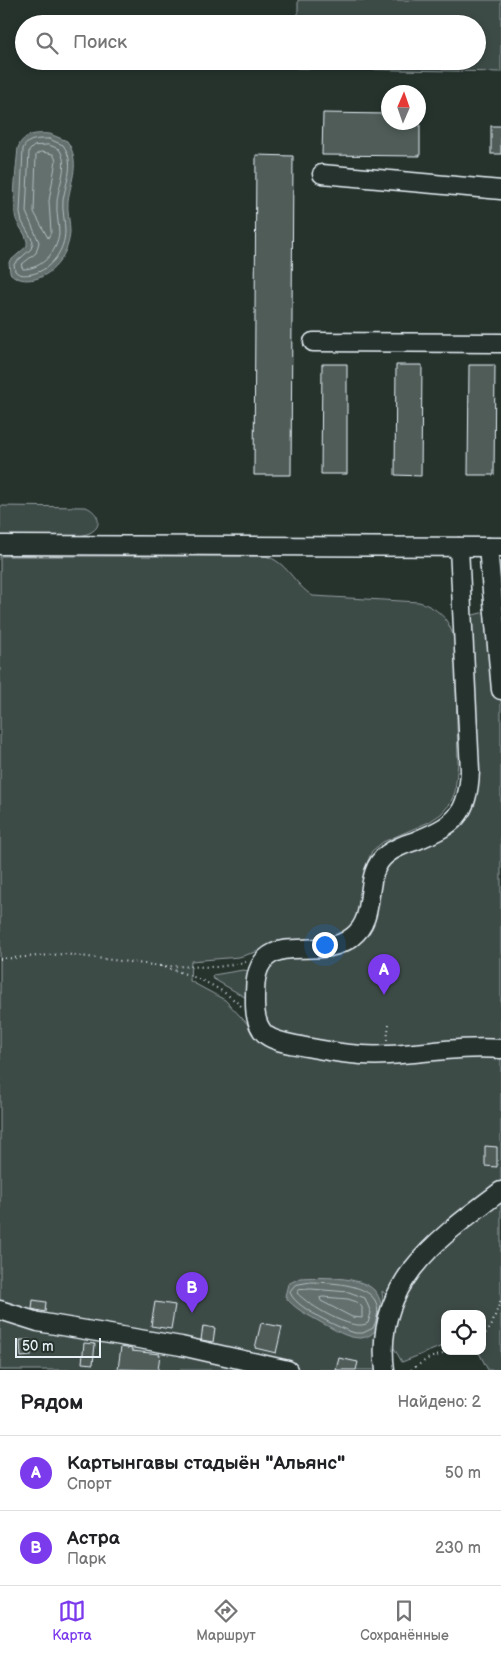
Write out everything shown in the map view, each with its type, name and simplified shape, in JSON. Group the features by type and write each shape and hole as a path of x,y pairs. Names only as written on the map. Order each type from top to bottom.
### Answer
{"street":[{"path":"322,174 501,190"},
{"path":"313,342 501,343"},
{"path":"0,545 494,547 501,690"},
{"path":"460,547 470,771 466,803 458,816 445,826 398,847 379,862 371,881 366,918 353,936 329,948 280,950 272,953 263,961 258,971 255,1008 259,1027 274,1040 337,1053 387,1055 449,1049 501,1049"},
{"path":"385,1370 382,1337 386,1319 393,1301 412,1269 432,1245 501,1191"},
{"path":"0,1310 38,1322 181,1346 288,1370"}],"path":[{"path":"0,958 64,954 161,966 218,966 246,962"},
{"path":"161,966 202,980 222,990 242,1007"},
{"path":"387,1035 389,1024"},
{"path":"486,1333 491,1327 501,1299"},
{"path":"411,1370 429,1358 441,1355"}],"shaded area":[{"path":"298,0 501,0 501,72 398,70 486,70 486,15 298,15"},
{"path":"0,506 86,507 97,517 98,524 92,531 80,536 0,536"},
{"path":"0,556 265,556 273,559 285,568 313,596 419,602 433,608 444,617 451,629 455,644 458,762 455,792 450,804 441,814 429,822 383,842 372,851 365,868 362,902 354,925 339,939 269,948 239,957 191,961 190,981 225,1000 255,1032 301,1055 351,1063 366,1063 501,1054 501,1370 488,1370 480,1355 486,1355 486,1310 441,1310 441,1347 402,1362 387,1336 388,1370 0,1370","holes":["382,1291 393,1301 386,1332"]},
{"path":"501,608 501,1041 376,1047 341,1046 308,1042 282,1035 264,1023 262,981 268,959 363,937 372,921 377,888 387,862 464,820 469,616"},
{"path":"243,970 250,971 248,999 212,978 213,975"}],"water":[{"path":"50,134 67,141 73,156 74,171 68,201 69,240 60,261 49,272 35,279 21,279 10,273 9,262 27,246 26,238 16,219 14,206 18,148 23,139 31,135"},
{"path":"300,1278 339,1278 368,1285 374,1290 381,1304 381,1319 374,1332 360,1338 340,1333 293,1305 285,1296 288,1284"}],"building":[{"path":"323,113 381,114 381,130 420,130 420,156 322,155"},
{"path":"491,126 501,126 501,154 491,154"},
{"path":"256,155 293,156 291,475 254,475"},
{"path":"322,364 347,364 347,474 321,474"},
{"path":"396,365 422,365 421,476 395,475"},
{"path":"469,365 495,365 494,475 468,475"},
{"path":"485,1146 497,1147 497,1167 485,1166"},
{"path":"33,1300 46,1302 45,1312 32,1309"},
{"path":"155,1302 175,1305 171,1329 151,1326"},
{"path":"261,1323 282,1327 276,1353 255,1348"},
{"path":"203,1326 215,1328 213,1342 201,1340"},
{"path":"20,1340 30,1340 31,1356 21,1357"},
{"path":"84,1343 95,1344 93,1364 82,1363"},
{"path":"121,1347 132,1349 132,1351 160,1354 158,1370 118,1369"},
{"path":"339,1358 358,1362 356,1370 336,1370"}],"place":[{"name":"Картынгавы стадыён \"Альянс\"","path":"384,995"},
{"name":"Астра","path":"192,1313"}]}
